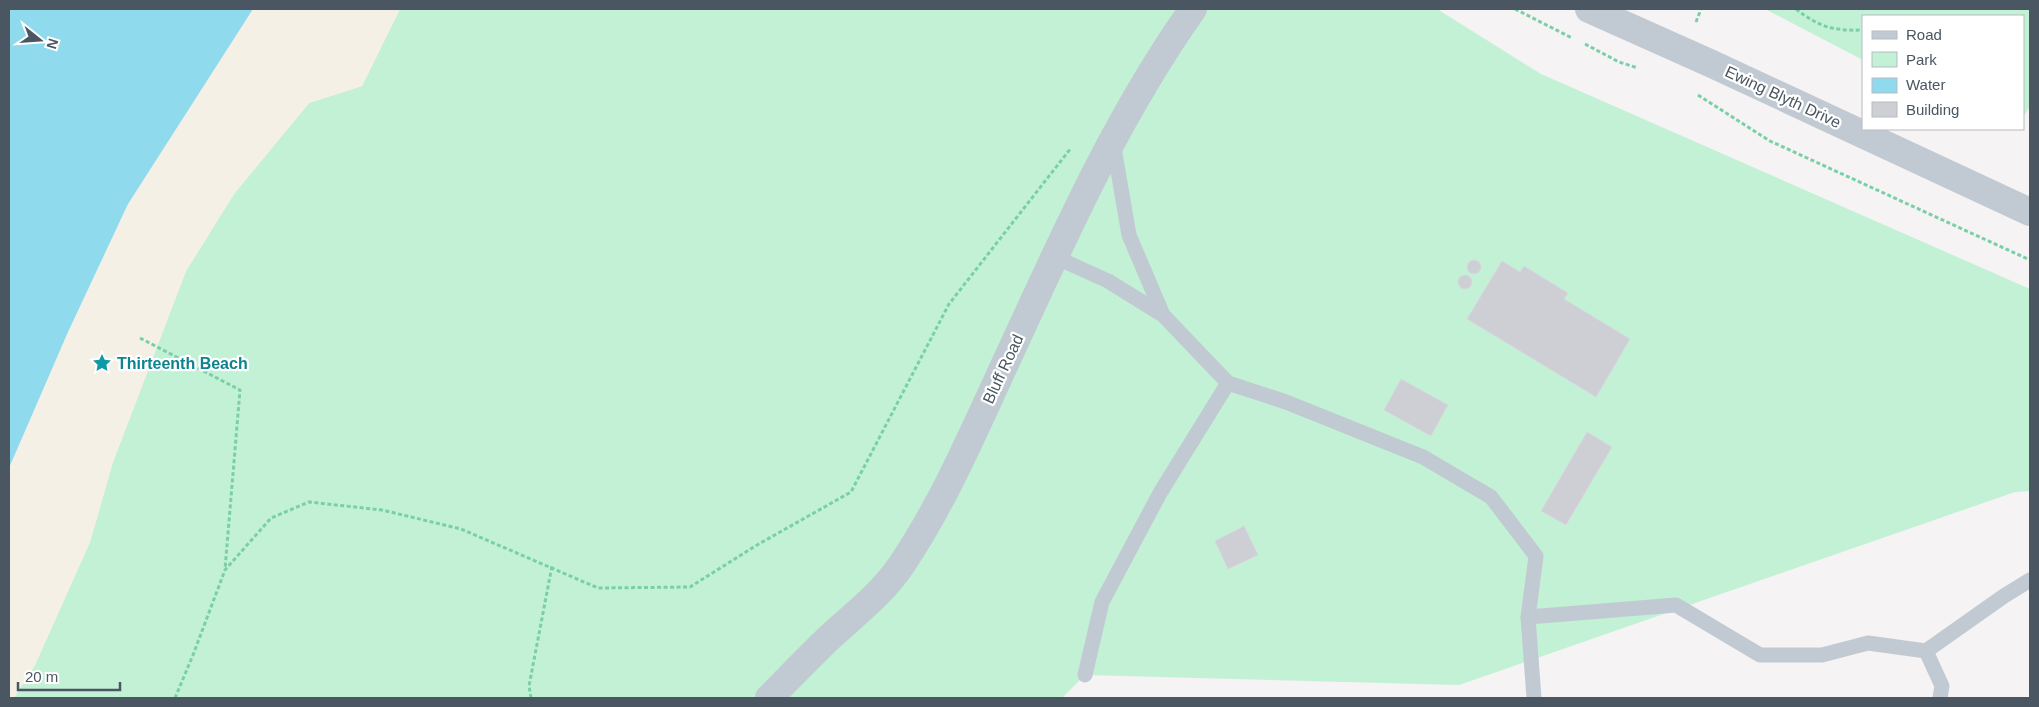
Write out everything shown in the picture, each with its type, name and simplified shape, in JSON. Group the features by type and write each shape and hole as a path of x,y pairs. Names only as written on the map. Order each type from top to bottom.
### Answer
{"street":[{"name":"Bluff Road","path":"769,698 870,601 901,566 927,524 955,472 1093,175 1143,86 1193,9"},
{"name":"Ewing Blyth Drive","path":"1589,9 2030,212"}],"lane":[{"path":"1113,140 1130,235 1163,315"},
{"path":"1055,257 1108,282 1163,315 1228,383 1286,402 1423,457 1491,497 1536,556 1528,618 1534,698"},
{"path":"1085,675 1102,602 1160,493 1228,383"},
{"path":"1528,618 1676,605 1760,655 1822,654 1868,643 1926,651 2030,580"},
{"path":"1926,651 1942,686 1940,698"}],"path":[{"path":"1515,9 1575,40"},
{"path":"1796,9 1814,23 1842,31 1862,30"},
{"path":"1584,44 1619,62 1646,70"},
{"path":"1690,90 1770,141 2030,260"},
{"path":"224,570 271,518 309,502 382,510 461,529 552,566 598,588 690,587 757,545 851,492 949,304 1007,227 1072,146"},
{"path":"140,338 240,390 224,570 175,698"},
{"path":"531,698 529,686 552,566"}],"green space":[{"path":"400,9 1437,9 1541,74 2030,289 2030,491 2015,492 1459,685 1085,675 1062,698 14,698 35,665 90,542 113,462 186,271 234,194 309,103 362,86"},
{"path":"1765,9 2030,9 2030,107 2024,116 2024,15 1862,15 1862,59"}],"sand":[{"name":"Thirteenth Beach","path":"253,9 400,9 362,86 309,103 234,194 186,271 113,462 90,542 35,665 14,698 9,698 9,468 68,332 128,204"}],"water":[{"path":"9,9 253,9 128,204 68,332 9,468"}],"building":[{"path":"1471,260 1477,260 1481,267 1477,274 1471,274 1467,270 1467,264"},
{"path":"1502,261 1520,272 1524,266 1568,293 1564,299 1630,339 1596,397 1467,319"},
{"path":"1462,275 1468,275 1472,282 1468,289 1462,289 1458,285 1458,279"},
{"path":"1401,379 1448,405 1431,436 1384,410"},
{"path":"1587,432 1612,447 1566,525 1541,511"},
{"path":"1244,526 1258,555 1228,569 1215,541"}],"place":[{"name":"Thirteenth Beach","path":"102,363"}]}
